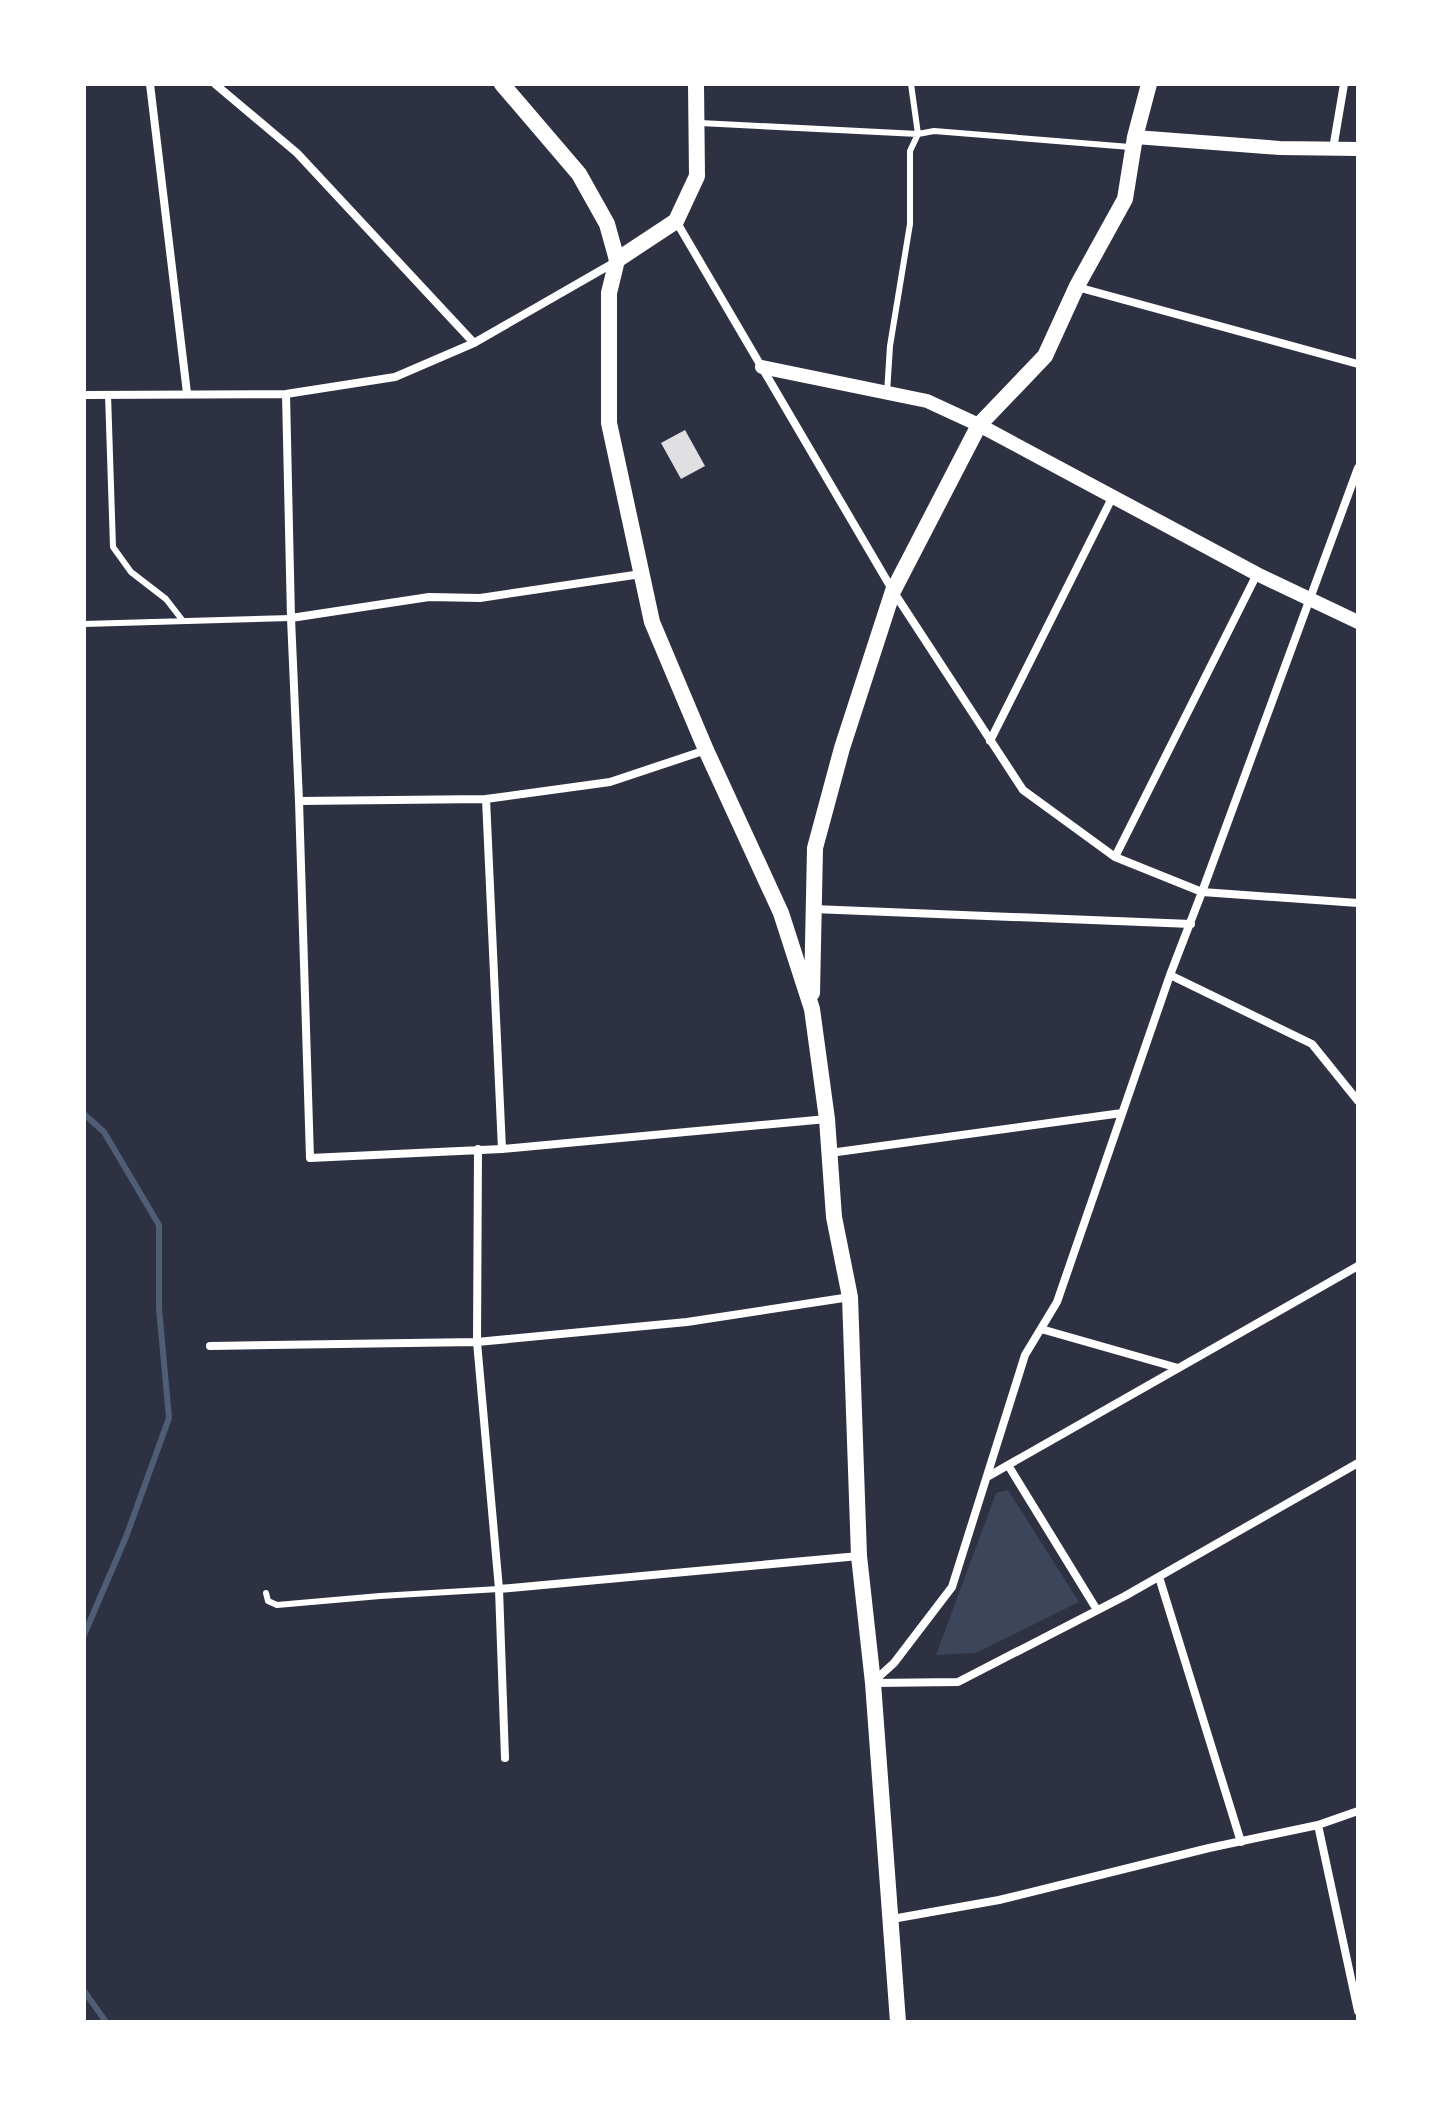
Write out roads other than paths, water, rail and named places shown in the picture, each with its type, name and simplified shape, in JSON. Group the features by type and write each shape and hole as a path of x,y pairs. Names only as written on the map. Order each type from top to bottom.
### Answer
{"main road":[{"path":"502,84 579,174 607,224 617,260 609,293 609,423 652,622 706,750 781,913 812,1009"},
{"path":"617,260 676,221 697,176 696,84"},
{"path":"898,2022 873,1683 859,1556 850,1297 834,1217 827,1119 812,1009 815,848 842,748 893,591 979,425 1045,356 1077,286 1125,199 1134,142 1149,84"}],"street":[{"path":"150,84 187,393"},
{"path":"215,84 297,153 474,343"},
{"path":"1333,149 1344,84"},
{"path":"1134,142 1358,149"},
{"path":"676,221 893,591 1023,790 1115,857 1202,892 1358,903"},
{"path":"84,395 286,394 395,377 474,343 617,260"},
{"path":"1077,286 1358,364"},
{"path":"762,367 927,401 979,425 1257,574 1358,622"},
{"path":"286,394 310,1158 502,1149 827,1119"},
{"path":"873,1683 894,1663 952,1587 1025,1355 1057,1302 1170,975 1358,468"},
{"path":"990,741 1112,498"},
{"path":"291,618 429,597 480,598 641,574"},
{"path":"1115,857 1257,574"},
{"path":"299,801 486,799 610,782 706,750"},
{"path":"486,799 502,1149"},
{"path":"813,909 1191,924"},
{"path":"1170,975 1312,1044 1358,1101"},
{"path":"829,1153 1122,1113"},
{"path":"478,1149 477,1342 499,1589 505,1758"},
{"path":"986,1478 1358,1266"},
{"path":"210,1346 477,1342 687,1322 850,1297"},
{"path":"1041,1329 1178,1368"},
{"path":"873,1683 958,1682 1159,1577 1358,1463"},
{"path":"1008,1465 1097,1610"},
{"path":"499,1589 859,1556"},
{"path":"1159,1577 1241,1842"},
{"path":"892,1919 999,1900 1318,1825 1358,1811"},
{"path":"1318,1825 1358,2011"}],"lane":[{"path":"887,393 890,346 910,224 910,151 918,134 911,84"},
{"path":"696,123 1134,142"},
{"path":"108,394 113,547 131,572 166,599 183,621"},
{"path":"84,624 291,618"},
{"path":"266,1593 268,1601 277,1605 499,1589"}],"waterway":[{"path":"84,1114 104,1132 159,1225 159,1308 169,1418 126,1537 84,1635"},
{"path":"84,1991 106,2022"}]}
